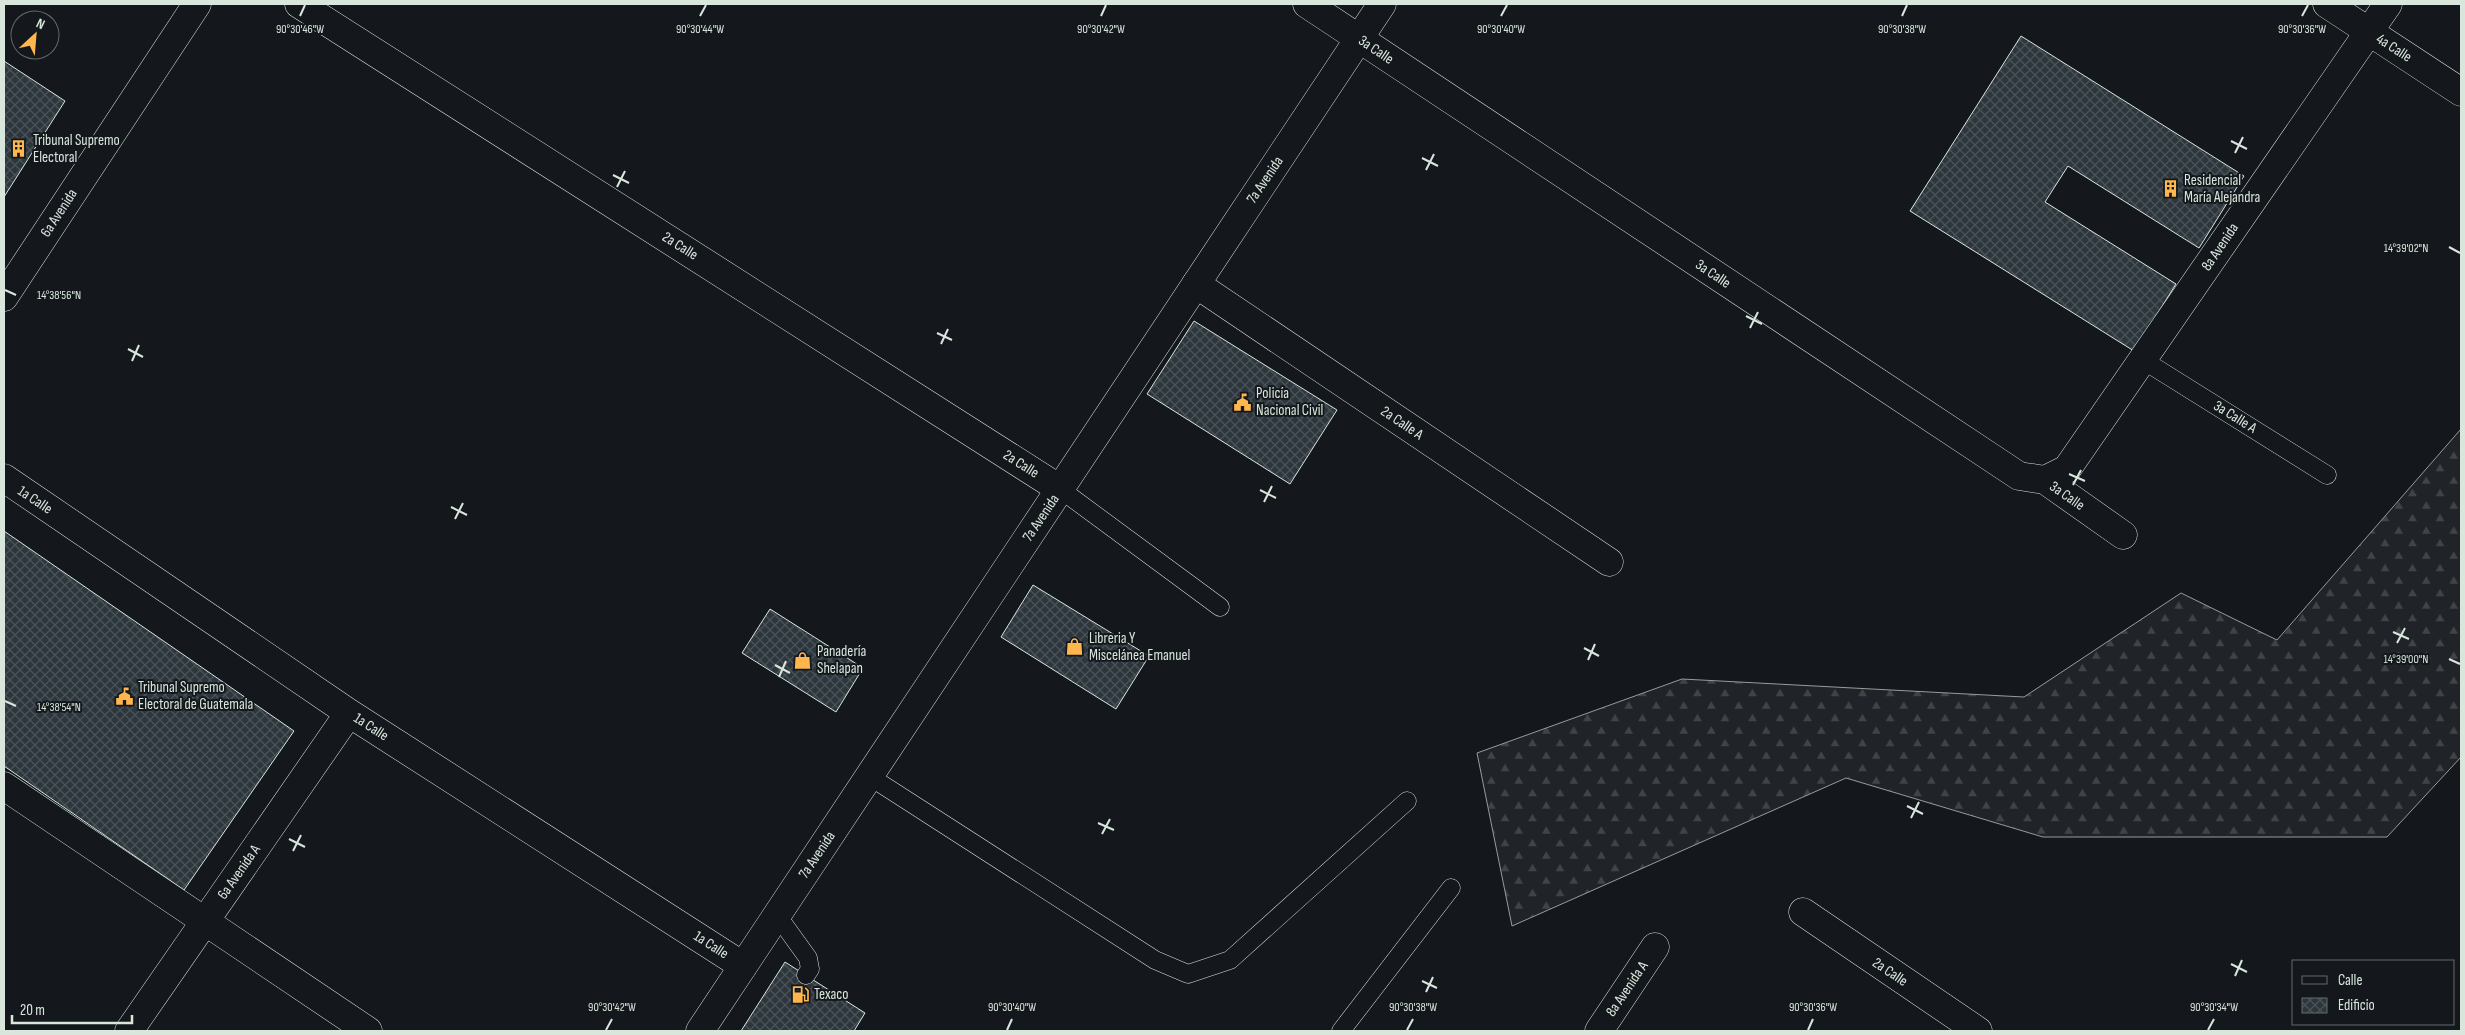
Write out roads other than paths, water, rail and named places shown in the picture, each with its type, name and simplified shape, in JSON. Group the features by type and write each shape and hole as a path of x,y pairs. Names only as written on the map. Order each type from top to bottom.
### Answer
{"street":[{"name":"6a Avenida","path":"4,297 197,4"},
{"name":"2a Calle","path":"299,4 1060,489"},
{"name":"3a Calle","path":"1307,4 2019,476 2045,480 2123,535"},
{"name":"7a Avenida","path":"700,1031 1382,4"},
{"name":"4a Calle","path":"2327,4 2461,92"},
{"name":"8a Avenida","path":"2045,480 2067,469 2388,4"},
{"name":"2a Calle A","path":"1196,284 1609,562"},
{"name":"1a Calle","path":"4,478 349,713 743,966"},
{"name":"6a Avenida A","path":"129,1031 349,713"},
{"path":"4,786 204,923 368,1031"},
{"name":"2a Calle","path":"1802,912 1978,1031"},
{"name":"8a Avenida A","path":"1599,1031 1655,947"}],"lane":[{"name":"3a Calle A","path":"2142,360 2326,475"},
{"path":"1060,489 1220,607"},
{"path":"869,776 1155,960 1188,974 1230,960 1407,801"},
{"path":"1341,1031 1451,888"},
{"path":"777,915 808,958 810,969 806,976"}],"place":[{"name":"Tribunal Supremo Electoral","path":"19,149"},
{"name":"Residencial María Alejandra","path":"2170,189"},
{"name":"Policía Nacional Civil","path":"1242,402"},
{"name":"Libreria Y Miscelánea Emanuel","path":"1075,647"},
{"name":"Panadería Shelapan","path":"803,660"},
{"name":"Tribunal Supremo Electoral de Guatemala","path":"124,696"},
{"name":"Texaco","path":"800,994"}]}
